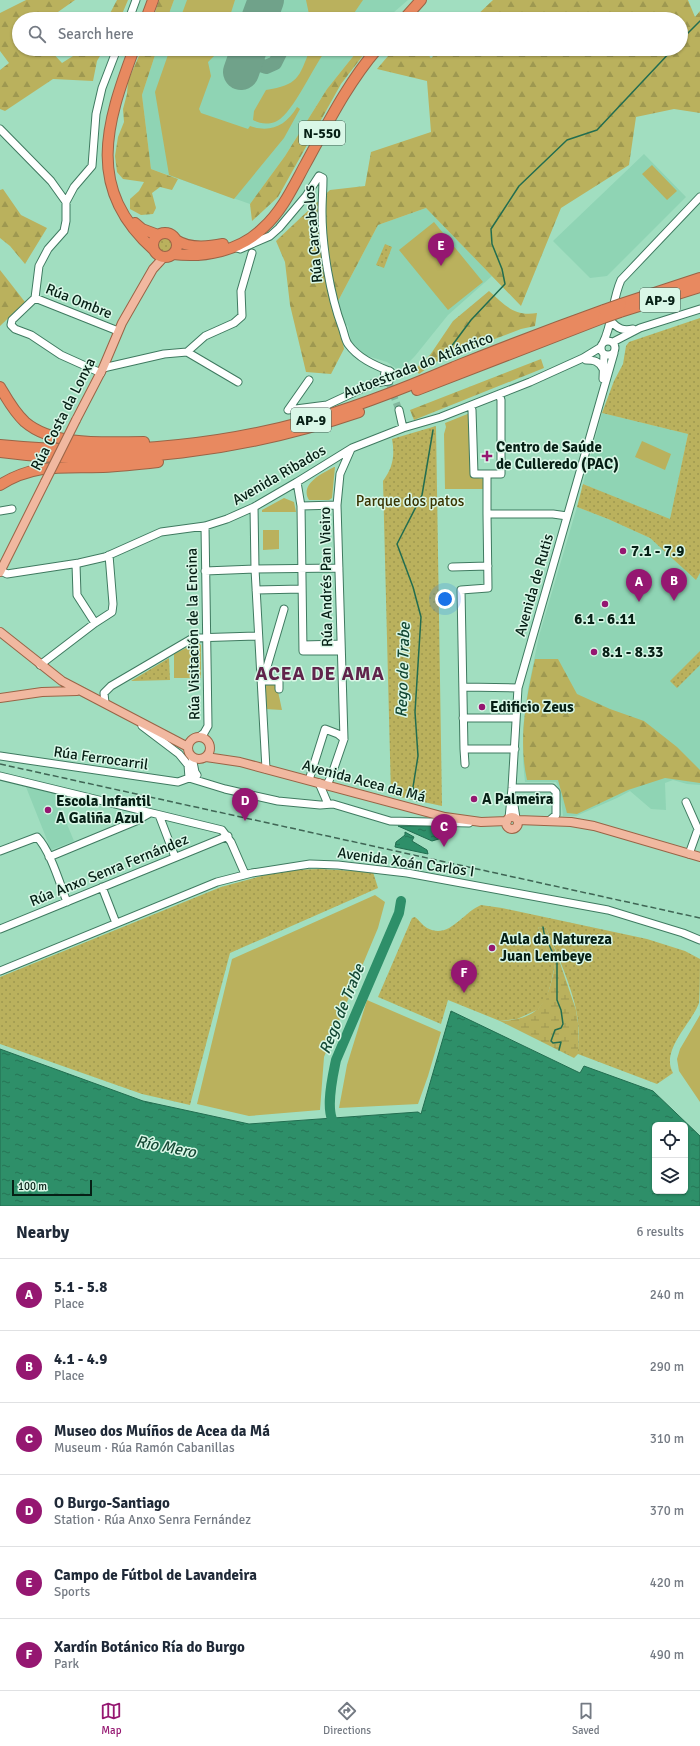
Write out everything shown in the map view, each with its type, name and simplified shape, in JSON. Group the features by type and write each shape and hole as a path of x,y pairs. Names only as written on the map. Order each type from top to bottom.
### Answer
{"highway":[{"path":"149,12 153,0"},
{"path":"411,12 422,0"},
{"name":"N-550","path":"132,56 117,97 108,139 108,172 116,199 120,209 144,241 162,253 195,255 214,253 233,247 246,241 263,229 286,199 344,94 361,68 371,56"},
{"name":"N-550","path":"116,199 142,229 158,235 168,233 180,243 196,246 224,244 235,241 253,232 271,219"},
{"path":"158,235 153,242 162,253 176,248 176,240"},
{"name":"AP-9","path":"606,316 620,308 700,278"},
{"name":"AP-9","path":"620,308 700,287"},
{"name":"Autoestrada do Atlántico","path":"0,452 62,457 122,457 176,453 258,441 337,420 378,406 606,316"},
{"name":"Autoestrada do Atlántico","path":"0,445 83,451 156,448 186,445 264,432 345,410 377,399 509,346 606,316"},
{"path":"1,390 15,411 24,421 42,433 54,438 93,441 170,442 186,445"},
{"path":"0,486 19,475 36,470 157,462 228,451 258,441"}],"main road":[{"name":"Rúa Costa da Lonxa","path":"0,572 102,370 118,331 162,253"},
{"path":"0,632 40,665 82,692 169,737 193,741 205,739 214,752 240,762"},
{"path":"42,692 54,686 54,678 50,672"},
{"path":"0,698 42,692 82,692"},
{"path":"193,741 192,757 199,759 206,757 240,762"},
{"path":"206,757 210,747"},
{"name":"Avenida Acea da Má","path":"240,762 445,817 481,822 553,822"},
{"path":"553,822 571,822 594,826 700,857"}],"street":[{"path":"132,12 136,0"},
{"name":"Rúa Ombre","path":"114,56 102,88 96,114 92,166 74,187 66,202 66,221 64,230 48,249 39,266 35,298 118,331"},
{"path":"0,129 51,181 66,202"},
{"name":"Rúa Carcabelos","path":"233,247 240,249 270,236 291,214 320,176 323,178 322,212 326,257 338,318 347,343 358,355 377,366 388,377 327,406 288,410 309,380"},
{"name":"Avenida de Rutis","path":"603,387 603,349 606,316 622,280 700,197"},
{"path":"187,352 205,336 234,323 242,316 241,290 252,253"},
{"path":"35,298 12,320 11,325 15,329 31,335 61,355 102,370 164,354 187,352 238,382"},
{"path":"606,316 617,328 622,330 640,328 700,310"},
{"name":"Avenida de Rutis","path":"512,822 512,790 518,688 603,387 613,346 606,316"},
{"path":"613,346 607,341 603,349 609,355 613,346 640,328"},
{"name":"Avenida Ribados","path":"0,572 8,574 76,564 109,555 161,532 205,526 227,519 254,507 352,448 403,428 441,417 470,406 586,360 603,349"},
{"name":"Avenida Ribados","path":"563,368 603,349"},
{"path":"586,360 597,361 604,370"},
{"path":"470,406 472,410 474,474 501,474 501,400 499,394"},
{"path":"398,410 403,428"},
{"name":"Rúa Andrés Pan Vieiro","path":"340,474 352,448"},
{"name":"Rúa Andrés Pan Vieiro","path":"323,784 332,774 344,739 337,505 340,474 338,462 334,459"},
{"path":"465,764 461,590 488,588 487,474"},
{"path":"297,482 301,506 303,648 341,648"},
{"path":"301,506 337,505"},
{"path":"254,507 258,636 266,769"},
{"path":"0,511 12,509"},
{"path":"487,514 553,514 567,516"},
{"name":"Rúa Visitación de la Encina","path":"193,741 204,733 208,726 205,526"},
{"path":"40,665 94,623 112,612 113,604 109,555"},
{"path":"76,564 77,595 94,623"},
{"path":"452,567 488,566"},
{"path":"205,571 339,568"},
{"path":"256,590 302,589"},
{"path":"261,681 264,677 284,608"},
{"path":"104,703 104,694 111,686 193,638 258,636"},
{"path":"261,681 279,681 279,689"},
{"path":"463,688 518,688"},
{"path":"132,718 179,754 188,765 189,778"},
{"path":"463,718 516,718"},
{"path":"309,780 325,729 338,734 344,739"},
{"path":"464,749 515,749"},
{"name":"Rúa Ferrocarril","path":"0,756 178,782 189,778"},
{"path":"192,757 195,772 202,782"},
{"path":"189,778 195,772"},
{"path":"332,774 337,788"},
{"path":"0,776 222,830 228,836 245,874"},
{"path":"189,778 225,789 278,801 320,805 328,804 390,821 460,823 481,822"},
{"path":"323,784 328,804"},
{"path":"512,790 552,788 556,792 556,815 553,822"},
{"path":"686,802 698,829 689,854"},
{"path":"48,857 136,821 150,813"},
{"path":"158,815 175,857"},
{"name":"Rúa Anxo Senra Fernández","path":"0,930 228,836"},
{"path":"0,851 37,837 42,842 66,902"},
{"name":"Avenida Xoán Carlos I","path":"0,971 218,882 245,874 310,864 338,865 407,872 608,910 684,933 700,940"},
{"path":"102,887 116,923"}],"shaded area":[{"path":"174,0 408,0 394,12 170,12"},
{"path":"155,56 353,56 327,89 285,156 250,204 151,169 142,95"},
{"path":"644,154 686,197 607,276 590,278 553,241"},
{"path":"426,208 492,276 448,315 415,356 400,371 387,362 361,354 352,346 348,326 344,324 336,305 378,225"},
{"path":"602,413 688,434 670,520 583,484"},
{"path":"577,507 650,538 696,579 700,573 700,785 687,784 673,780 665,783 666,810 651,809 630,791 576,816 563,816 560,791 556,782 525,782 523,761 523,728 528,689 539,636"},
{"name":"Escola Infantil A Galiña Azul","path":"26,787 54,793 74,841 51,850"}],"green space":[{"path":"26,0 75,0 58,12 12,12 12,56 56,56 62,63 73,56 100,56 97,61 93,81 53,79 5,111 0,109 0,70 9,63 0,51 0,13"},
{"path":"117,0 128,0 123,12 111,12"},
{"path":"159,0 174,0 170,12 155,12"},
{"path":"187,0 235,0 231,12 183,12"},
{"path":"306,0 363,0 355,12 309,12"},
{"path":"493,0 688,0 695,17 700,11 700,113 674,109 636,117 629,165 561,208 521,306 426,208 378,225 336,305 344,349 331,374 306,372 290,305 285,262 276,241 330,190 365,186 371,152 431,132 427,81 377,69 388,56 429,56 431,58 433,56 688,56 688,12 480,12"},
{"path":"139,56 155,56 142,95 151,169 178,179 172,190 160,187 152,193 156,208 153,214 141,215 130,209 130,199 139,191 144,182 123,179 117,172 115,156 118,137 124,122 123,109 127,94 128,81"},
{"path":"168,56 214,56 208,62 211,76 199,109 201,113 248,129 250,126 264,129 283,123 293,114 297,107 300,109 284,138 234,199 169,175 155,92"},
{"path":"307,56 323,56 297,99 283,116 277,121 265,124 253,120 254,111 266,90 285,86 296,78 303,67"},
{"path":"353,56 363,56 341,84 278,197 252,221 250,204 285,156 327,89"},
{"path":"652,165 677,191 667,200 642,174"},
{"path":"3,189 21,215 47,228 25,264 10,246 0,238 0,190"},
{"path":"434,222 483,282 448,310 399,250"},
{"path":"161,237 167,237 172,242 170,251 167,253 161,253 156,248 156,242"},
{"path":"385,244 392,247 384,268 376,265"},
{"path":"0,270 25,302 0,326"},
{"path":"489,291 510,309 522,313 537,313 535,326 521,329 439,360 419,374 415,369 430,355 453,321"},
{"path":"700,318 700,573 696,580 650,538 577,507 583,484 670,519 688,434 602,413 614,381 623,364 626,346 629,342"},
{"path":"541,359 544,368 414,420 410,410"},
{"path":"470,413 473,477 483,479 484,489 445,489 445,423"},
{"name":"Parque dos patos","path":"436,426 442,806 391,795 383,481 391,466 393,451 392,439"},
{"path":"642,441 671,454 665,470 635,457"},
{"path":"334,467 332,498 329,500 309,500 307,489 310,484 319,476"},
{"path":"284,498 294,502 296,512 262,512 262,510"},
{"path":"263,530 279,530 279,549 263,550"},
{"path":"198,642 201,645 201,678 174,678 174,654"},
{"path":"700,651 700,665 677,688 670,681"},
{"path":"169,658 170,680 131,681"},
{"path":"535,659 558,659 577,694 610,709 644,721 677,747 700,770 700,783 665,778 628,790 577,814 567,813 558,780 527,780 524,765 523,735 526,704"},
{"path":"264,682 276,682 282,710 265,709"},
{"path":"320,869 373,872 378,888 230,953 190,1105 142,1094 0,1044 0,977 221,887 272,873 292,870"},
{"path":"375,895 385,902 378,928 324,1057 320,1110 249,1116 197,1104 232,959"},
{"path":"481,905 502,908 647,939 685,951 700,959 699,1003 674,1046 670,1064 673,1073 657,1084 578,1054 578,1022 574,1000 546,928 538,927 555,964 546,1000 537,1010 517,1019 500,1021 448,1000 441,1024 378,997 412,918 415,917 427,928 435,931 442,931 455,924"},
{"path":"538,927 546,928 559,960 576,1010 578,1023 578,1054 574,1058 500,1021 514,1020 525,1017 541,1006 546,998 553,977 555,964"},
{"path":"367,1000 441,1032 418,1104 339,1108 347,1065"},
{"path":"700,1015 700,1102 679,1071 677,1059 680,1049"}],"water":[{"path":"398,826 450,826 452,835 432,841"},
{"path":"405,832 414,837 412,841 427,850 428,854 395,847 396,842 405,835"},
{"name":"Río Mero","path":"451,1011 580,1073 584,1066 653,1091 685,1122 652,1122 652,1194 688,1194 688,1125 700,1136 700,1206 0,1206 0,1049 143,1101 249,1124 418,1112 421,1114"}],"waterway":[{"name":"Rego de Trabe","path":"688,33 700,21"},
{"name":"Rego de Trabe","path":"448,351 471,320 505,284 502,269 492,244 491,229 519,186 567,140 597,130 666,56"},
{"name":"Rego de Trabe","path":"417,801 413,787 418,756 415,712 421,617 413,587 397,544 422,495 433,430"},
{"name":"Rego de Trabe","path":"339,1128 334,1123 331,1116 330,1106 331,1086 336,1060 399,913 401,901"},
{"path":"543,927 544,933 557,963 557,1000 561,1010 563,1024 561,1028 555,1030 551,1041 553,1043 561,1042 559,1050"}],"taxiway":[{"path":"270,0 273,12"},
{"path":"246,58 249,61 266,67 275,63 278,56"}],"runway":[{"path":"262,12 266,0"},
{"path":"241,72 247,56"}],"tunnel":[{"path":"389,383 399,410"}],"railway":[{"path":"0,764 700,918"}],"place":[{"name":"Campo de Fútbol de Lavandeira","path":"441,266"},
{"name":"Centro de Saúde de Culleredo (PAC)","path":"487,456"},
{"name":"7.1 - 7.9","path":"623,551"},
{"name":"4.1 - 4.9","path":"674,601"},
{"name":"5.1 - 5.8","path":"639,602"},
{"name":"6.1 - 6.11","path":"605,604"},
{"name":"8.1 - 8.33","path":"594,652"},
{"name":"Edificio Zeus","path":"482,707"},
{"name":"A Palmeira","path":"474,799"},
{"name":"Escola Infantil A Galiña Azul","path":"48,810"},
{"name":"O Burgo-Santiago","path":"245,821"},
{"name":"Museo dos Muíños de Acea da Má","path":"444,847"},
{"name":"Aula da Natureza Juan Lembeye","path":"492,948"},
{"name":"Xardín Botánico Ría do Burgo","path":"464,993"}],"district":[{"name":"ACEA DE AMA","path":"320,674"}]}
